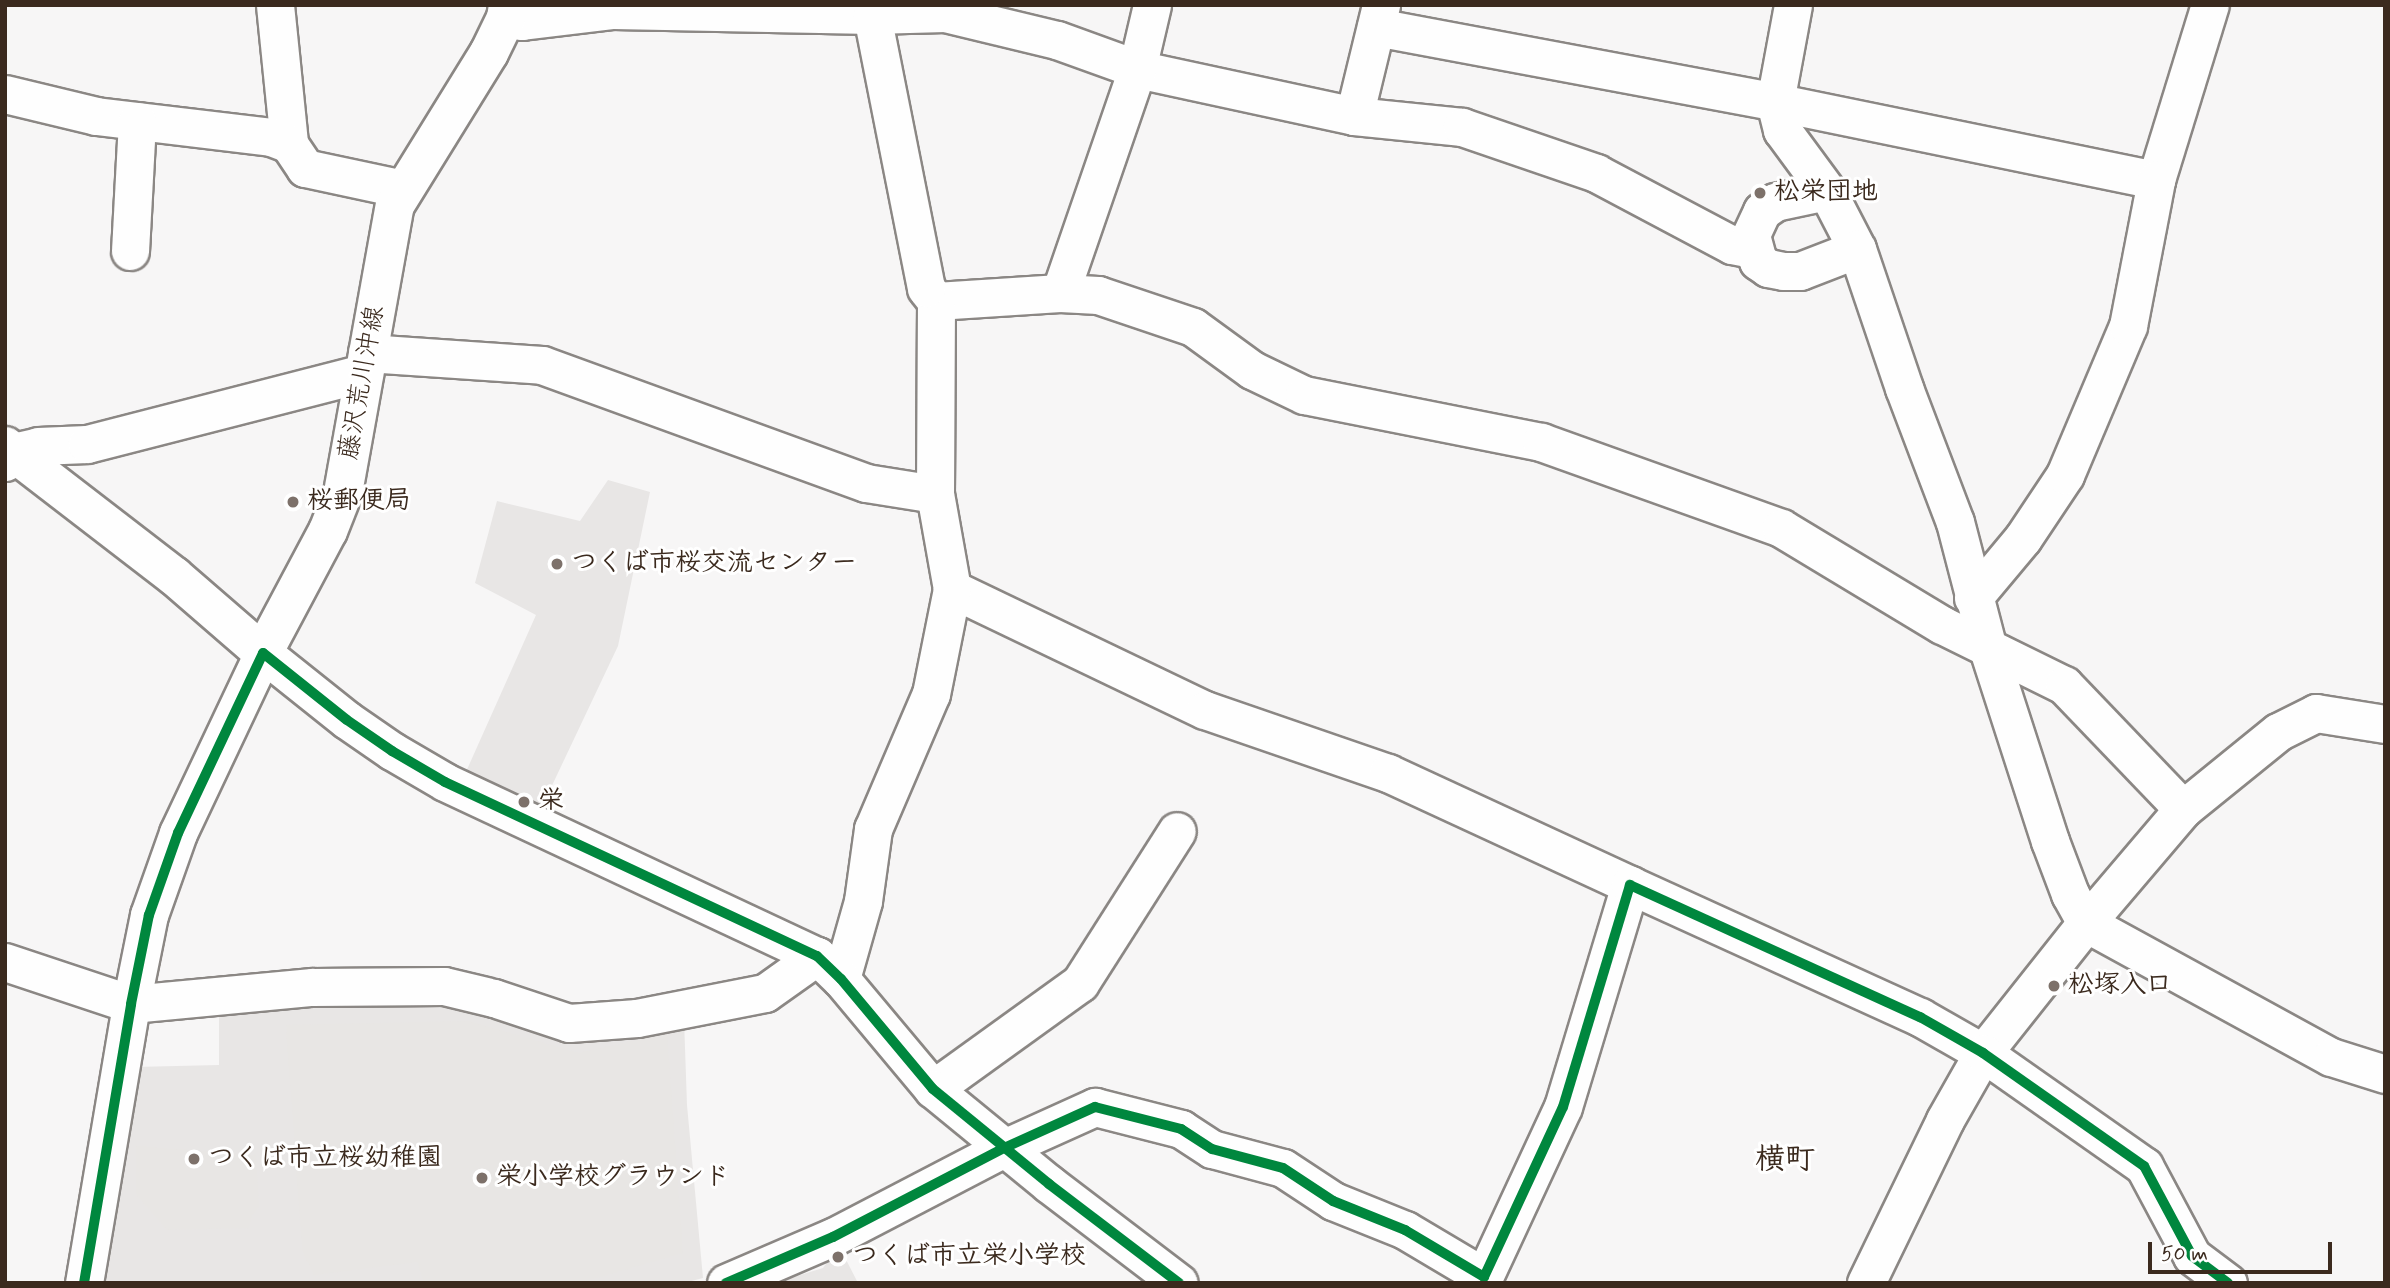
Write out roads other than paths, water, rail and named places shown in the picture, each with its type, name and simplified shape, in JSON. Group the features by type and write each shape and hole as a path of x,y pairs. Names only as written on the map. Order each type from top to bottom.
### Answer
{"main road":[{"name":"藤沢荒川沖線","path":"263,653 328,531 343,493 395,205 403,188 489,53 507,12"},
{"path":"8,453 174,576 263,653"}],"street":[{"path":"275,5 289,144 305,169 403,188"},
{"path":"1060,293 1137,69 1152,5"},
{"path":"1793,5 1775,102 1782,130 1828,191 1857,249 1904,388 1955,522 1988,649 2050,841 2070,894 2086,923 2331,1058 2385,1074"},
{"path":"1973,598 2023,538 2065,475 2128,326 2156,180 2210,5"},
{"path":"507,12 522,20 613,10 781,9 872,15 946,9 1058,40 1137,69 1354,116 1462,127 1596,173 1732,246 1753,249"},
{"path":"5,962 131,1004 312,987 444,986 494,998 569,1023 637,1018 765,993 829,968 863,901 873,829 931,694 952,589 936,494 936,301 926,288 872,15"},
{"path":"1354,116 1379,16 1775,102 2156,180"},
{"path":"5,94 96,116 271,137 289,144"},
{"path":"130,251 137,121"},
{"path":"1828,191 1775,202 1762,211 1751,235 1758,261 1768,268 1800,271 1857,249"},
{"path":"936,301 1060,293 1098,295 1194,327 1252,370 1304,395 1541,442 1781,528 1828,559 1988,649 2064,685 2183,809"},
{"path":"8,453 38,446 87,444 366,363 542,365 866,483 936,494"},
{"path":"952,589 1205,710 1388,773 1920,1017 1983,1053 2144,1167 2193,1256 2228,1283"},
{"path":"84,1283 131,1004 149,915 178,833 263,653 347,720 391,751 445,782 829,968 933,1089 1004,1148 1179,1283"},
{"path":"1866,1283 1945,1120 1983,1053 2086,923 2183,809 2278,732 2316,713 2385,724"},
{"path":"933,1089 1080,983 1178,831"},
{"path":"726,1283 833,1237 1004,1148 1095,1107 1181,1129 1212,1149 1283,1168 1333,1201 1405,1230 1487,1280 1563,1107 1630,885"}],"place":[{"name":"松栄団地","path":"1760,193"},
{"name":"桜郵便局","path":"293,502"},
{"name":"つくば市桜交流センター","path":"557,564"},
{"name":"栄","path":"524,802"},
{"name":"松塚入口","path":"2054,986"},
{"name":"つくば市立桜幼稚園","path":"194,1159"},
{"name":"栄小学校グラウンド","path":"482,1178"},
{"name":"つくば市立栄小学校","path":"838,1257"}],"district":[{"name":"横町","path":"1785,1160"}]}
